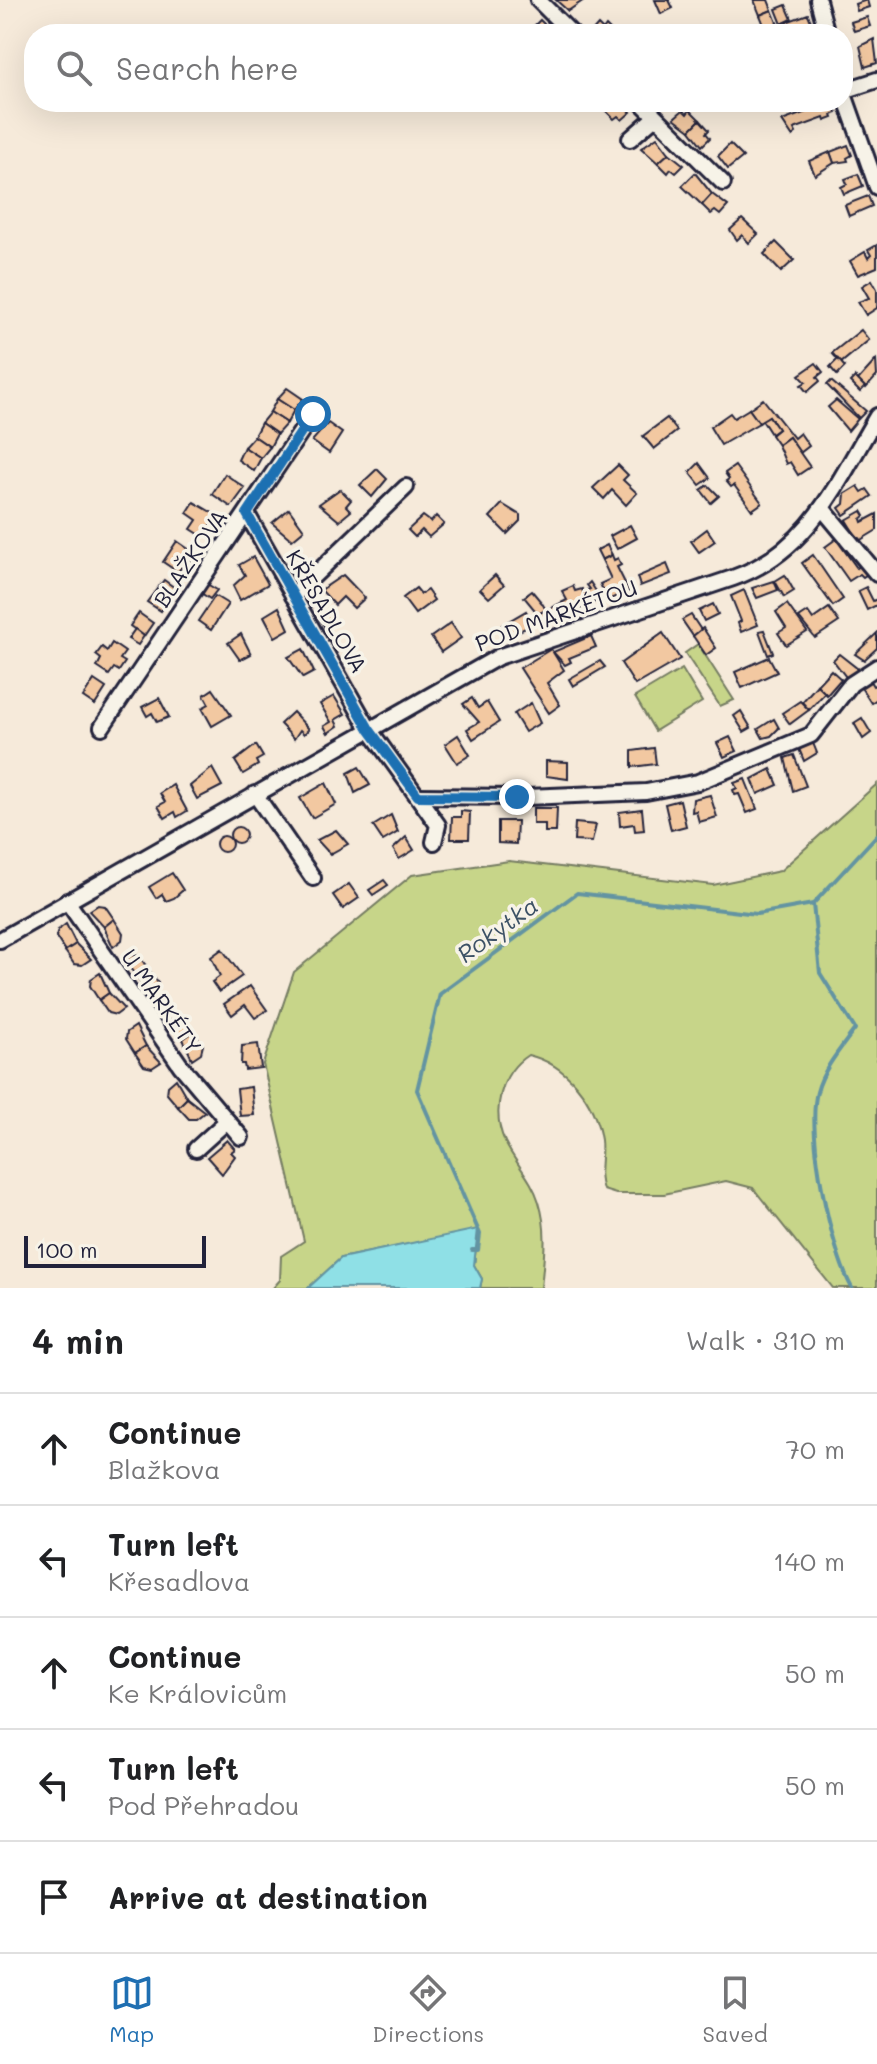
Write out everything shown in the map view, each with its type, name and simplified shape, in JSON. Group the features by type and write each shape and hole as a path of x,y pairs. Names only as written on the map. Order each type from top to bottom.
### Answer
{"street":[{"path":"538,0 562,24"},
{"path":"818,0 824,24"},
{"path":"853,88 877,80"},
{"path":"650,112 723,183"},
{"path":"850,112 877,187"},
{"path":"630,139 655,117"},
{"name":"BLAŽKOVA","path":"102,727 313,414"},
{"name":"POD MARKÉTOU","path":"0,940 498,657 741,575 769,562 791,547 822,508 877,416"},
{"path":"293,596 406,487"},
{"path":"822,508 877,574"},
{"name":"KŘESADLOVA","path":"247,514 369,729 438,825 434,842"},
{"path":"418,796 522,797 646,792 698,782 811,735 851,684 877,667"},
{"path":"255,794 313,878"},
{"name":"U MARKÉTY","path":"67,901 181,1066 241,1137"},
{"path":"196,1149 227,1121"}],"green space":[{"path":"698,644 734,700 720,706 685,653"},
{"path":"682,669 702,702 655,731 635,697"},
{"path":"877,784 877,1288 833,1288 753,1188 726,1181 664,1194 616,1194 603,1190 600,1177 601,1140 586,1098 555,1067 528,1055 518,1063 505,1083 499,1118 505,1142 532,1186 542,1213 544,1245 541,1288 480,1288 482,1279 474,1265 478,1230 341,1258 308,1288 273,1288 280,1280 281,1256 304,1241 263,1064 294,972 412,875 509,861 713,885 780,871"}],"water":[{"path":"478,1229 474,1265 482,1279 480,1288 308,1288 341,1258"}],"building":[{"path":"556,0 584,0 568,11"},
{"path":"655,0 669,0 673,8 661,14"},
{"path":"754,0 768,0 772,10 760,15"},
{"path":"867,0 869,7 857,11 855,4"},
{"path":"786,5 792,19 782,24 776,9"},
{"path":"772,10 778,24 764,24 760,15"},
{"path":"808,14 812,24 781,24"},
{"path":"867,17 870,26 854,31 851,22"},
{"path":"874,39 877,63 865,67 860,46"},
{"path":"607,112 631,112 622,120 618,116 614,119"},
{"path":"681,112 692,112 700,120 690,130 674,118"},
{"path":"806,112 837,113 825,121 824,118 794,129 796,133 792,136 782,121"},
{"path":"700,120 709,130 706,133 710,138 702,146 690,130"},
{"path":"657,137 669,153 658,163 641,148"},
{"path":"730,144 743,157 728,169 718,156"},
{"path":"848,145 852,155 847,158 848,161 834,163 830,152"},
{"path":"830,152 834,163 815,175 809,161"},
{"path":"669,153 684,165 676,173 671,169 668,173 658,163"},
{"path":"695,173 712,194 702,205 682,186"},
{"path":"858,174 863,186 844,194 841,187 847,184 845,179"},
{"path":"712,194 728,206 720,215 715,211 711,214 702,205"},
{"path":"868,196 872,206 849,216 845,205"},
{"path":"742,219 758,234 749,243 742,235 737,240 730,230"},
{"path":"776,242 794,260 781,272 764,254"},
{"path":"877,245 877,267 858,275 850,261 865,252 868,258 871,255 868,250"},
{"path":"872,280 877,289 877,308 866,315 858,302 869,298 862,286"},
{"path":"861,330 869,340 841,363 832,353"},
{"path":"838,359 845,367 837,375 830,367"},
{"path":"876,360 877,376 866,388 858,380"},
{"path":"816,363 823,372 817,377 820,381 807,392 801,385 806,382 799,375"},
{"path":"855,377 865,387 860,392 850,382"},
{"path":"831,381 866,411 859,418 827,385"},
{"path":"287,388 303,399 294,410 277,399"},
{"path":"277,399 294,410 287,423 270,412"},
{"path":"763,399 794,438 800,433 809,446 800,453 789,437 778,445 771,435 778,429 769,416 759,423 749,409"},
{"path":"836,400 858,419 848,431 828,407"},
{"path":"749,409 759,423 721,445 710,427 730,413 734,418"},
{"path":"270,412 287,423 277,434 261,423"},
{"path":"769,416 778,429 771,434 762,420"},
{"path":"667,418 677,431 654,449 643,436"},
{"path":"261,423 277,434 270,447 254,436"},
{"path":"328,423 342,433 329,453 312,441"},
{"path":"254,436 270,447 261,458 244,447"},
{"path":"789,437 810,467 798,475 790,462 786,464 778,445"},
{"path":"244,447 261,458 254,471 238,460"},
{"path":"699,463 710,478 700,485 690,472"},
{"path":"618,465 628,475 623,480 637,493 626,505 612,490 604,499 593,488"},
{"path":"735,466 762,503 752,510 734,485 731,487 726,481 729,479 725,473"},
{"path":"377,469 387,479 372,497 360,485"},
{"path":"225,474 245,488 231,507 212,494"},
{"path":"708,485 719,496 711,503 701,490"},
{"path":"858,486 862,492 867,489 872,496 844,515 839,508 844,504 845,494"},
{"path":"340,489 351,500 346,506 351,511 339,521 319,504"},
{"path":"194,502 228,522 221,532 210,525 202,536 191,529 197,520 187,513"},
{"path":"502,504 520,515 520,521 507,534 490,517"},
{"path":"289,509 304,530 292,540 272,523"},
{"path":"862,511 865,516 862,522 877,514 877,530 859,541 846,520"},
{"path":"423,516 431,522 436,516 444,524 429,537 422,530 415,537 408,530"},
{"path":"630,525 637,538 617,549 610,536"},
{"path":"707,529 715,541 699,552 691,541"},
{"path":"836,539 857,568 862,564 869,573 863,577 860,574 849,581 825,547"},
{"path":"177,541 200,557 196,563 188,557 178,572 163,562"},
{"path":"607,545 612,555 602,560 597,550"},
{"path":"612,555 614,560 618,558 621,565 617,567 629,591 608,600 600,584 611,579 602,560"},
{"path":"813,555 843,599 833,606 802,563"},
{"path":"253,557 268,584 240,600 233,586 245,575 239,565"},
{"path":"667,564 671,574 640,586 637,577"},
{"path":"343,575 365,598 354,608 343,597 335,605 321,590"},
{"path":"495,575 504,585 489,598 480,589"},
{"path":"785,575 794,591 784,597 775,581"},
{"path":"164,580 175,588 161,611 147,602"},
{"path":"774,581 778,590 757,598 752,588"},
{"path":"590,582 601,599 567,615 561,603 567,600 562,591 573,586 575,591 582,589 583,592 590,589 587,585"},
{"path":"207,584 217,590 210,599 201,593"},
{"path":"866,587 873,601 877,599 877,605 867,610 858,591"},
{"path":"416,588 421,594 427,590 434,600 415,614 403,598"},
{"path":"744,590 758,625 741,632 738,623 741,621 731,596"},
{"path":"532,591 546,610 538,614 524,597"},
{"path":"215,596 228,604 211,630 198,621"},
{"path":"561,603 567,615 545,625 538,614"},
{"path":"713,604 718,614 704,621 699,611"},
{"path":"787,604 807,632 786,645 778,633 786,628 776,612"},
{"path":"279,607 289,629 275,637 264,616"},
{"path":"829,608 839,622 815,638 799,618 808,612 813,619"},
{"path":"526,611 533,625 507,636 502,625"},
{"path":"331,612 337,623 326,629 320,619"},
{"path":"139,613 153,623 144,636 130,626"},
{"path":"691,615 701,630 693,636 682,620"},
{"path":"451,623 461,638 441,652 431,637"},
{"path":"703,628 716,648 706,655 693,636"},
{"path":"135,629 144,636 138,645 128,639"},
{"path":"764,630 773,653 768,655 759,631"},
{"path":"663,633 680,659 635,685 621,663"},
{"path":"877,633 877,648 864,660 855,654"},
{"path":"241,634 251,654 240,660 228,643"},
{"path":"591,636 596,647 569,658 571,662 565,665 553,652"},
{"path":"112,643 125,652 120,659 125,662 119,671 114,668 109,675 97,667 101,659 96,655 102,647 107,651"},
{"path":"303,649 314,672 303,678 288,657"},
{"path":"551,649 564,670 547,683 560,705 549,713 520,668"},
{"path":"839,654 858,669 849,681 833,660"},
{"path":"769,657 777,672 742,688 735,672"},
{"path":"600,661 605,667 573,686 569,679"},
{"path":"831,670 841,679 827,695 817,685"},
{"path":"94,680 106,688 95,705 83,697"},
{"path":"870,681 873,686 877,684 877,699 871,703 860,686"},
{"path":"817,685 825,693 809,710 802,702"},
{"path":"213,689 231,715 212,726 202,708 209,704 204,695"},
{"path":"334,696 345,714 335,720 338,726 328,733 324,726 331,722 320,704"},
{"path":"159,698 169,717 157,722 152,713 147,716 142,707"},
{"path":"472,698 478,708 487,702 499,722 473,739 467,729 479,722 463,704"},
{"path":"800,701 809,710 790,724 782,713"},
{"path":"531,703 540,723 525,732 514,714"},
{"path":"741,711 751,728 744,732 734,716"},
{"path":"293,712 309,729 304,734 300,730 294,739 280,724"},
{"path":"862,718 871,733 863,739 854,723"},
{"path":"774,719 779,728 771,736 763,738 758,729"},
{"path":"458,735 470,755 457,763 445,744"},
{"path":"730,737 737,751 724,757 717,743"},
{"path":"813,743 817,753 804,761 799,749"},
{"path":"256,745 263,757 256,761 258,765 243,774 235,761"},
{"path":"654,748 656,764 632,767 632,751"},
{"path":"794,755 806,786 793,791 785,758"},
{"path":"546,761 568,762 568,779 546,776"},
{"path":"359,767 370,785 355,793 348,773"},
{"path":"212,768 222,786 197,799 190,786"},
{"path":"771,769 778,785 758,794 752,779"},
{"path":"745,779 757,809 747,813 739,794 735,795 733,790 737,788 734,783"},
{"path":"326,783 336,804 312,818 300,798"},
{"path":"173,785 187,811 177,817 175,812 165,818 158,806 165,802 160,793"},
{"path":"710,795 717,817 699,822 696,811 692,812 693,799"},
{"path":"680,800 686,826 671,830 665,804"},
{"path":"533,808 557,808 556,832 545,832 545,824 533,824"},
{"path":"642,809 644,830 635,831 634,824 620,826 619,812"},
{"path":"461,811 470,812 469,839 451,839 452,817 461,817"},
{"path":"391,815 398,832 383,841 373,826"},
{"path":"498,821 517,821 516,844 498,843"},
{"path":"575,823 596,825 592,842 574,841"},
{"path":"235,827 241,827 246,835 244,841 235,843 230,838 230,832"},
{"path":"336,830 348,844 330,854 317,840"},
{"path":"221,836 227,836 232,844 230,850 221,852 216,847 216,841"},
{"path":"406,837 414,850 399,859 393,849"},
{"path":"172,873 183,890 166,901 162,894 156,898 149,887"},
{"path":"384,880 388,885 373,895 369,890"},
{"path":"349,884 359,898 343,909 333,895"},
{"path":"98,905 105,906 114,919 104,927 89,911"},
{"path":"114,919 123,933 122,940 113,947 104,927"},
{"path":"66,924 76,944 65,951 56,937 58,930"},
{"path":"76,944 91,959 82,965 74,964 65,951"},
{"path":"222,949 242,976 219,992 212,982 220,976 211,957"},
{"path":"132,955 139,956 149,970 138,977 123,961"},
{"path":"149,970 158,983 156,991 148,997 138,977"},
{"path":"100,973 109,993 99,1000 90,986 91,979"},
{"path":"250,986 267,1010 255,1018 245,1005 232,1015 224,1004"},
{"path":"109,993 124,1009 116,1015 108,1013 99,1000"},
{"path":"184,1017 193,1032 183,1039 167,1023"},
{"path":"136,1026 146,1046 135,1053 126,1039 127,1032"},
{"path":"193,1032 203,1045 201,1053 192,1059 183,1039"},
{"path":"258,1044 261,1068 245,1070 244,1064 241,1064 242,1046"},
{"path":"146,1046 161,1062 152,1068 144,1066 135,1053"},
{"path":"176,1079 187,1098 178,1107 167,1094 168,1086"},
{"path":"251,1087 254,1115 240,1116 237,1089"},
{"path":"187,1098 205,1112 196,1119 189,1119 178,1107"},
{"path":"227,1140 235,1149 231,1152 235,1156 222,1174 207,1157"}],"waterway":[{"name":"Rokytka","path":"472,1250 478,1250 480,1234 417,1090 440,994 577,893 757,914 813,904 877,835"},
{"path":"813,904 820,973 855,1029 824,1075 814,1111 822,1192 836,1248 852,1288"}],"route":[{"path":"313,414 247,514 369,729 418,796 517,797"}]}
